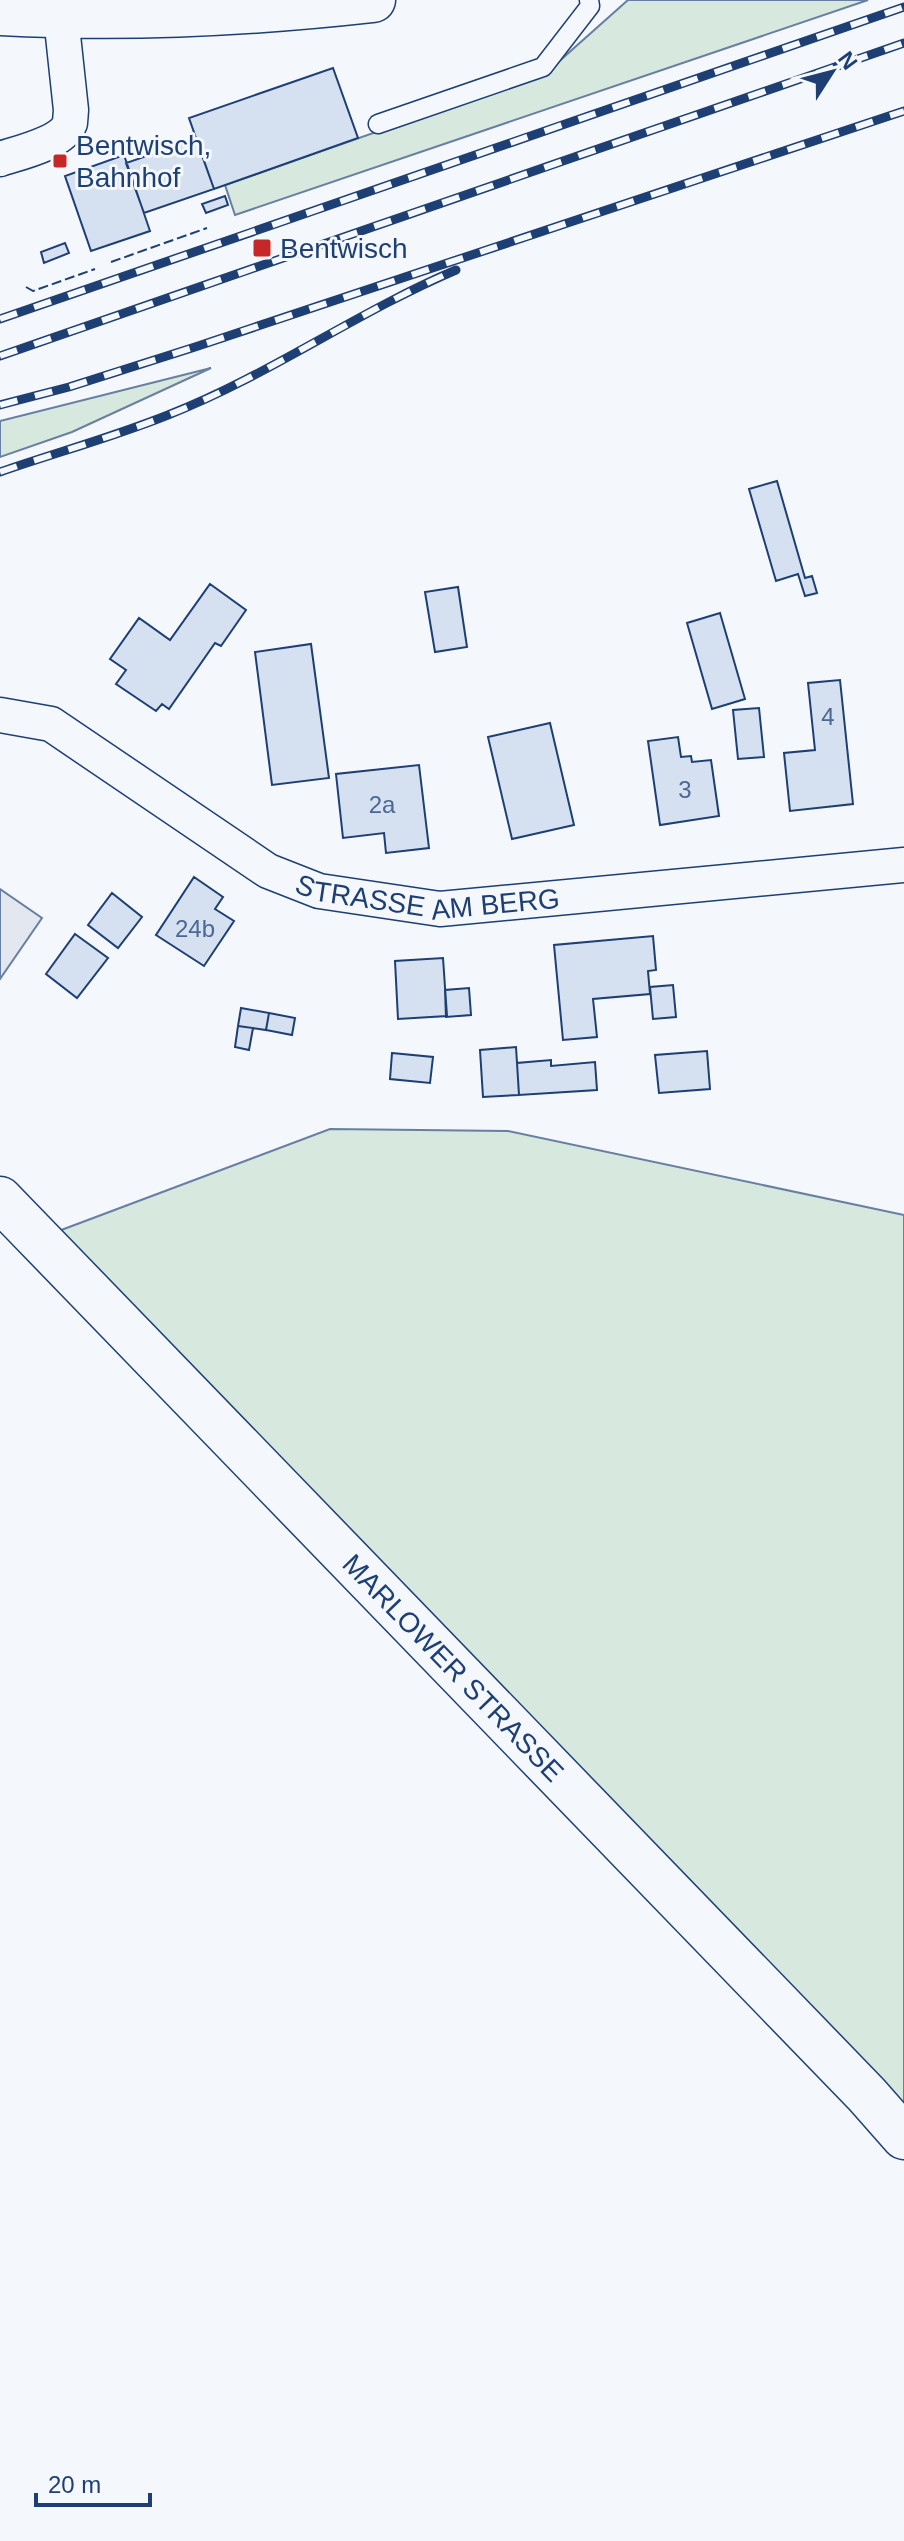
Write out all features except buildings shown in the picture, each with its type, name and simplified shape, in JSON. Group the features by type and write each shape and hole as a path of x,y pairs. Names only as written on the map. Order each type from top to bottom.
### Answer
{"main road":[{"path":"0,13 61,17 160,8 270,11 373,0"},
{"name":"MARLOWER STRASSE","path":"0,1199 904,2137"}],"street":[{"path":"14,154 47,143 64,133 70,123 61,17"},
{"name":"STRASSE AM BERG","path":"0,715 51,724 268,871 319,891 440,909 904,865"}],"lane":[{"path":"378,124 543,67 590,6 589,0"}],"shaded area":[{"path":"628,0 868,0 235,215 225,185 547,72"},
{"path":"211,368 72,432 0,457 0,421"},
{"path":"0,889 42,918 0,979"},
{"path":"330,1129 508,1131 904,1215 904,2109 56,1232"}],"railway":[{"path":"0,319 904,7"},
{"path":"0,356 904,43"},
{"path":"0,405 69,387 195,347 904,111"},
{"path":"0,472 126,431 205,399 456,270"}],"fence":[{"path":"111,262 207,228"},
{"path":"26,287 33,291 95,269"}],"place":[{"name":"Bentwisch, Bahnhof","path":"60,161"},
{"name":"Bentwisch","path":"262,248"}]}
